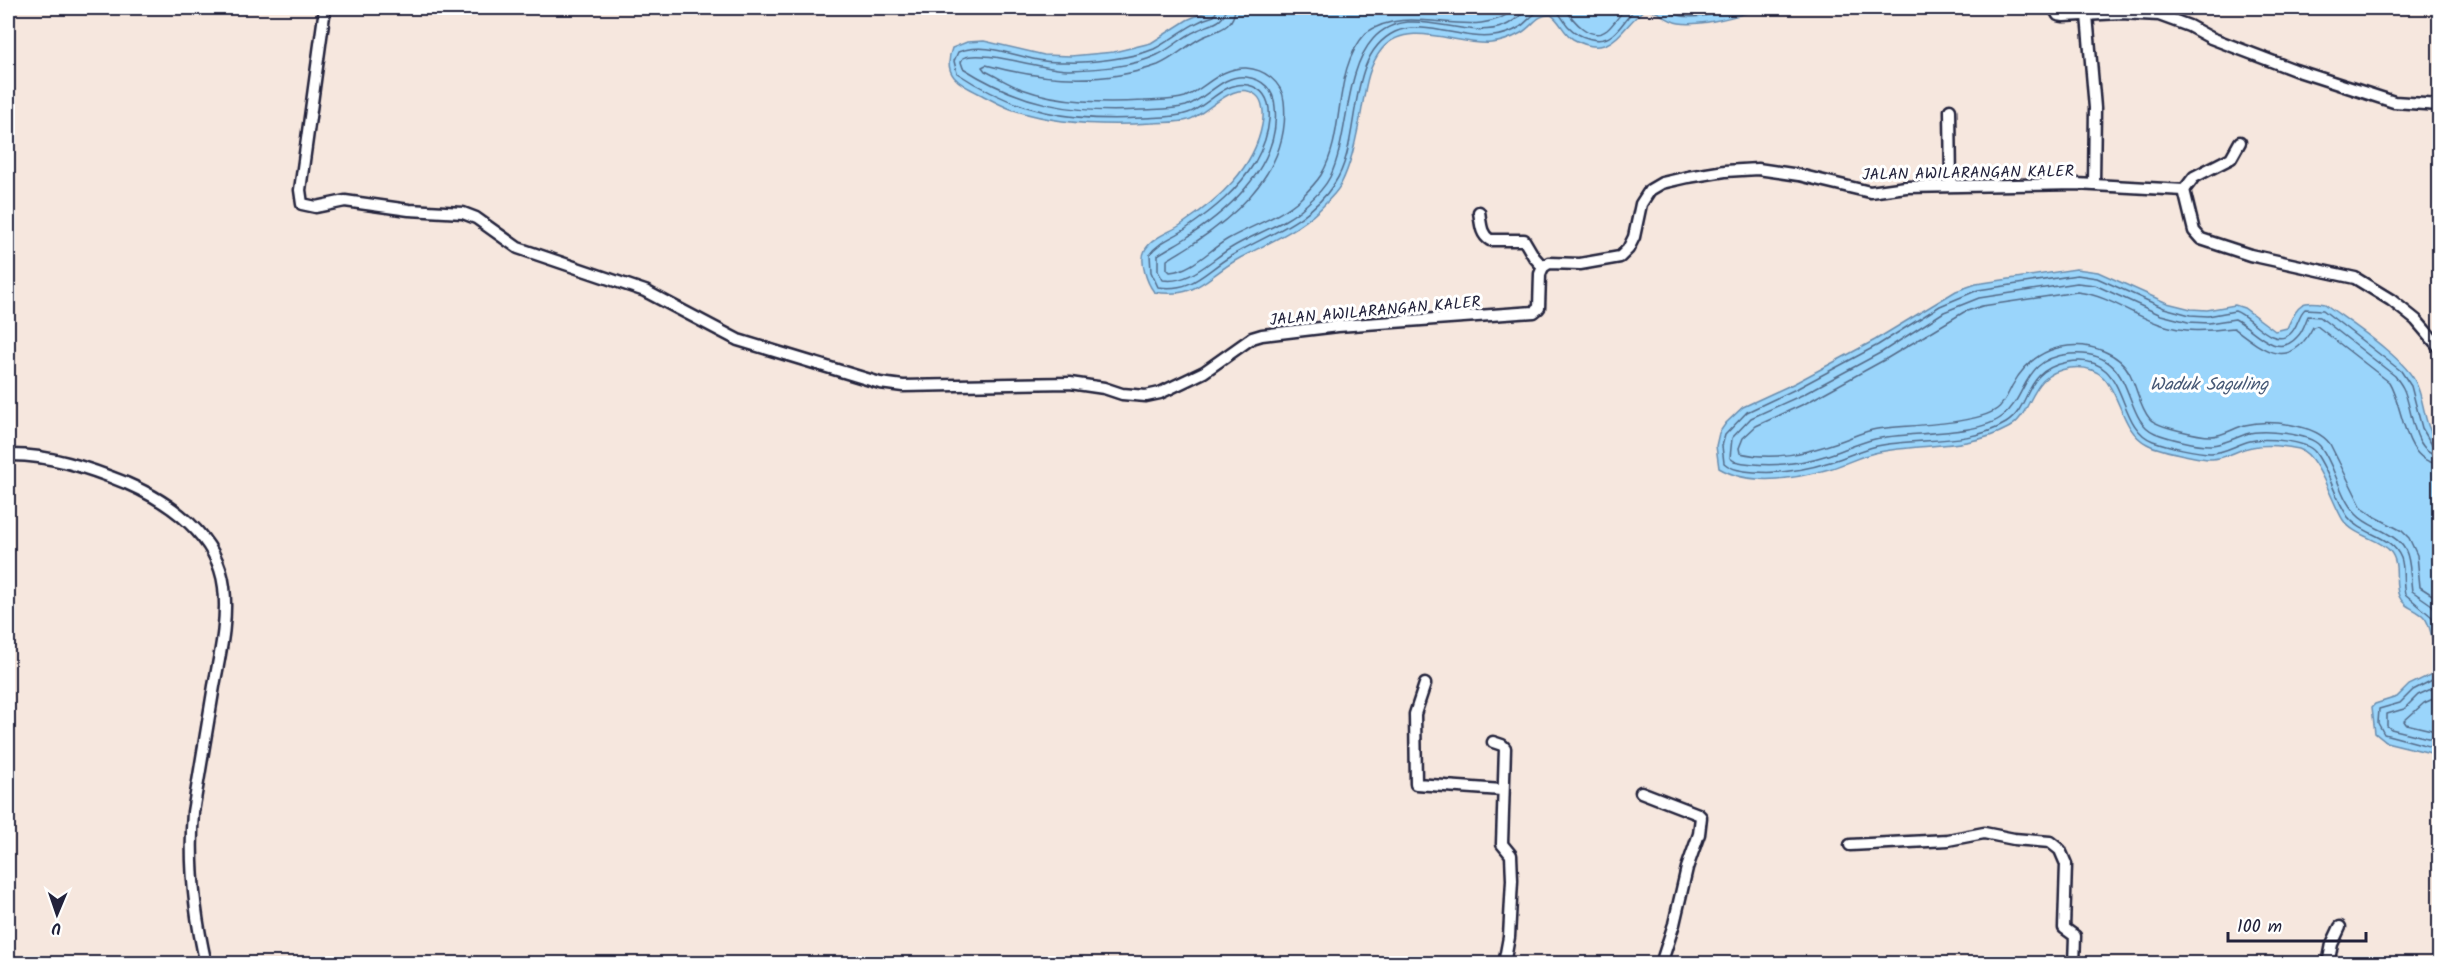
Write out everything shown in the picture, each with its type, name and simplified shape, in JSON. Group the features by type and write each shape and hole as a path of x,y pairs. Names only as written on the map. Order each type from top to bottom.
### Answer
{"street":[{"name":"JALAN AWILARANGAN KALER","path":"325,8 300,189 299,198 302,204 316,207 345,201 409,210 463,213 476,218 518,248 645,291 738,340 880,383 928,387 1070,383 1104,388 1122,394 1146,396 1160,393 1204,372 1252,338 1262,335 1338,326 1534,312 1539,308 1540,274 1543,267 1549,263 1580,264 1620,257 1628,249 1641,204 1650,190 1662,183 1725,171 1758,169 1799,174 1870,192 1906,187 2094,184 2184,190"},
{"path":"2054,8 2058,15 2064,16 2121,13 2159,15 2211,38 2295,70 2394,102 2439,105"},
{"path":"2087,15 2095,108 2094,184"},
{"path":"1950,110 1951,186"},
{"path":"2240,142 2231,158 2194,177 2184,190 2194,231 2201,239 2250,255 2355,278 2391,300 2416,320 2439,348"},
{"path":"1479,212 1485,237 1490,240 1524,240 1543,267"},
{"path":"8,455 39,456 88,469 153,495 167,504 196,530 217,563 224,587 225,620 193,812 191,844 194,897 206,963"},
{"path":"1425,684 1415,714 1416,784 1502,790"},
{"path":"1493,742 1504,748 1502,844 1511,855 1509,937 1504,963"},
{"path":"1641,792 1698,814 1701,818 1700,834 1687,868 1674,924 1661,963"},
{"path":"1850,845 1948,840 1984,832 2014,839 2050,842 2060,850 2066,864 2064,927 2075,936 2074,963"},
{"path":"2328,963 2332,944 2340,927"}],"water":[{"path":"1228,8 1766,8 1722,19 1689,24 1674,22 1654,11 1645,9 1622,33 1606,44 1597,46 1586,45 1573,39 1551,15 1542,16 1518,35 1495,42 1478,43 1419,34 1405,35 1393,40 1382,49 1373,64 1367,80 1348,167 1340,187 1327,202 1308,220 1228,265 1200,285 1181,292 1154,292 1145,272 1143,255 1145,250 1157,238 1209,205 1243,169 1258,141 1262,125 1263,109 1259,98 1248,91 1239,91 1221,99 1196,117 1179,122 1118,124 1067,122 1012,110 972,90 954,77 949,65 949,57 952,48 967,42 984,41 1044,55 1071,56 1114,52 1151,43 1187,20 1205,12"},
{"name":"Waduk Saguling","path":"2076,269 2098,272 2167,303 2191,309 2207,310 2235,305 2244,308 2275,331 2287,328 2300,306 2309,303 2325,304 2389,352 2410,373 2419,391 2427,422 2439,444 2439,755 2386,742 2375,733 2372,707 2375,704 2397,697 2409,685 2436,672 2431,635 2424,617 2404,603 2399,596 2395,562 2390,551 2348,526 2318,469 2306,453 2299,449 2257,446 2211,459 2179,454 2152,446 2136,435 2127,423 2109,384 2100,374 2087,368 2070,368 2046,378 2017,422 1993,435 1977,440 1879,452 1829,469 1788,478 1745,478 1719,468 1716,446 1719,433 1743,407 1795,383 1875,340 1956,291 1976,284"}]}
